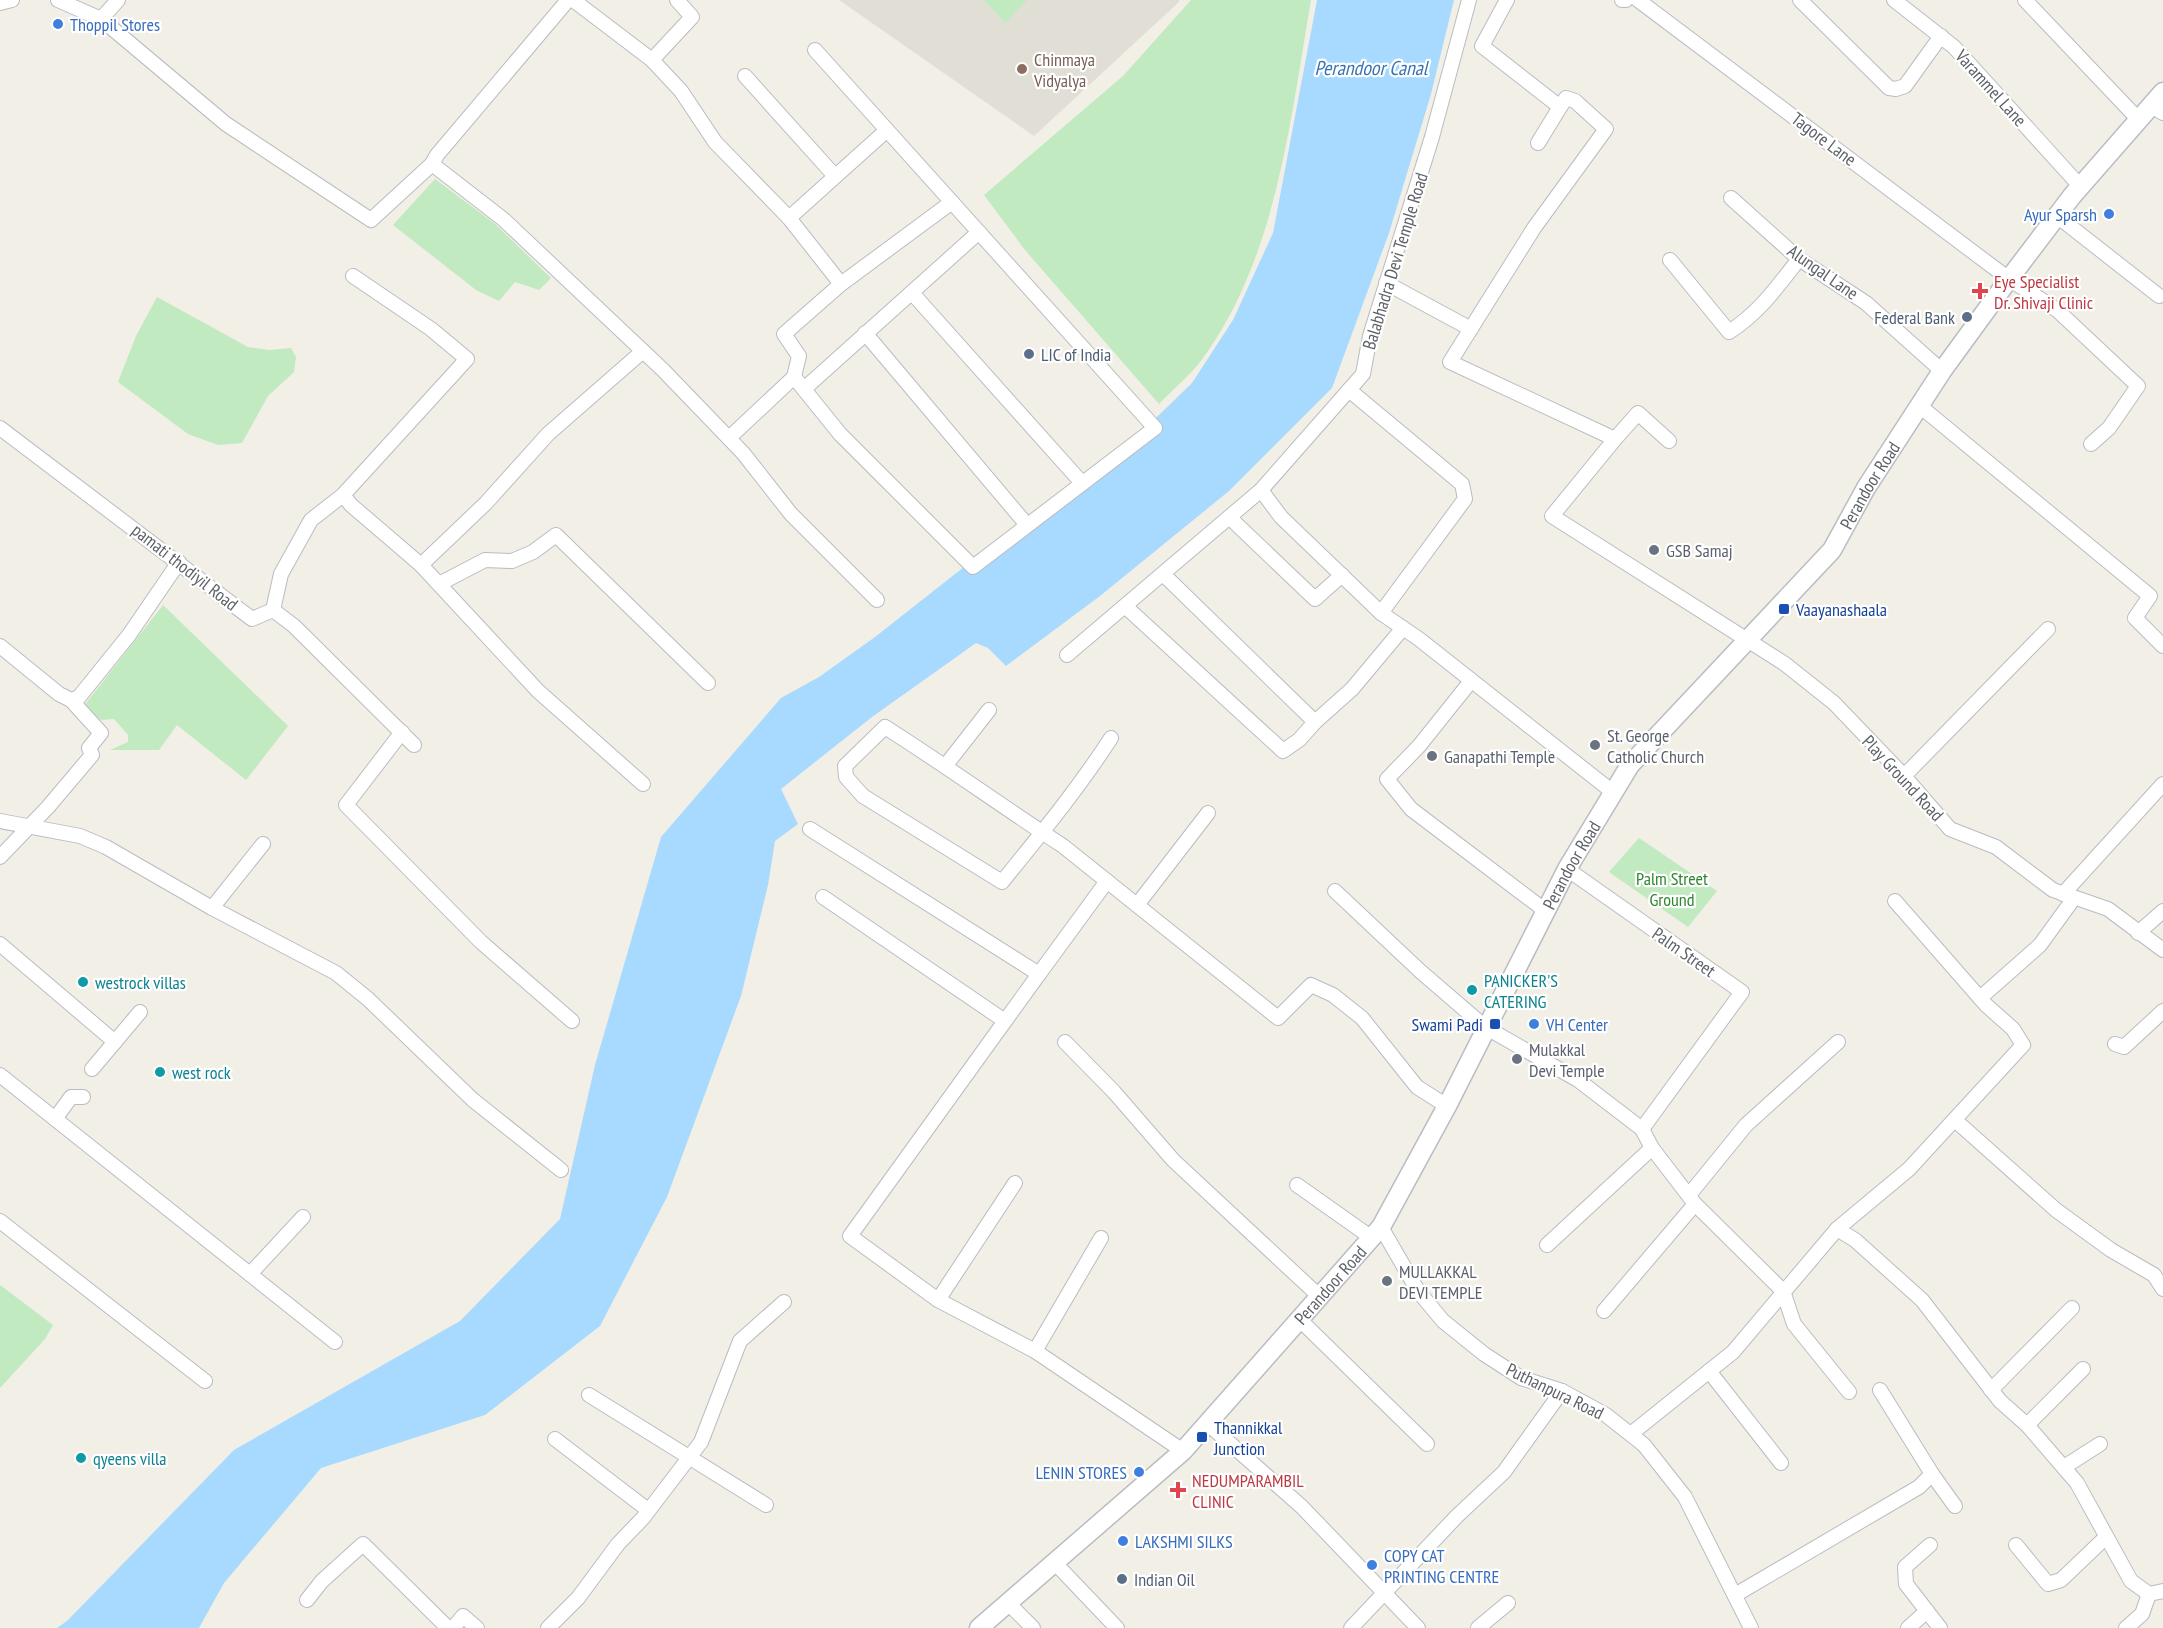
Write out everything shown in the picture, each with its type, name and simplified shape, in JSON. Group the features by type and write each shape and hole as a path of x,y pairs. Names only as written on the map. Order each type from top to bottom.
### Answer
{"main road":[{"name":"Perandoor Road","path":"979,1628 1183,1451 1377,1232 1447,1106 1485,1027 1568,869 1630,765 1832,550 1866,488 1921,407 1942,371 2009,279 2080,186 2139,120 2159,104"}],"street":[{"path":"0,3 12,0"},
{"path":"58,0 101,19 226,124 370,220 432,164 437,155 567,0"},
{"path":"101,19 118,0"},
{"path":"573,0 652,60 681,91 716,142 789,218 841,284"},
{"path":"652,60 692,17 677,0"},
{"name":"Balabhadra Devi Temple Road","path":"1067,655 1261,490 1363,375 1370,336 1432,137 1469,0"},
{"path":"1507,0 1482,46 1560,107"},
{"name":"Tagore Lane","path":"1638,0 2009,279 2057,310 2138,386 2109,428 2091,444"},
{"path":"1800,0 1889,88 1896,89 1905,86 1941,36"},
{"name":"Varammel Lane","path":"1894,0 1954,47 2080,186"},
{"path":"2025,0 2139,120"},
{"path":"794,377 840,434 973,567 1155,428 815,50"},
{"path":"745,76 834,175"},
{"path":"1538,143 1566,98 1575,101 1606,129 1534,228 1450,362 1615,439 1638,413 1669,441"},
{"path":"789,218 834,175 887,130"},
{"path":"432,164 503,219 643,351 729,438 791,514 877,600"},
{"name":"Alungal Lane","path":"1731,198 1799,259 1866,303 1942,371"},
{"path":"729,438 794,377 799,356 784,334 841,284 952,202"},
{"path":"2057,216 2159,296"},
{"path":"804,389 865,333 913,294 979,232"},
{"path":"1670,260 1730,332 1747,321 1770,297 1799,259"},
{"path":"353,276 431,329 467,359 343,495 311,520 281,574 273,610 294,626 414,745"},
{"path":"1386,283 1471,329"},
{"path":"913,294 1082,483"},
{"path":"865,333 1027,525"},
{"path":"420,565 486,503 548,434 643,351"},
{"path":"1349,390 1462,484 1465,499 1381,613"},
{"path":"1921,407 2150,596 2135,618 2163,646"},
{"name":"pamati thodiyil Road","path":"0,428 252,619 273,610"},
{"name":"Play Ground Road","path":"1615,439 1552,516 1785,664 1834,703 1904,776 1950,829 1996,847 2053,890 2108,909 2163,950"},
{"path":"1261,490 1281,517 1381,613 1614,793"},
{"path":"343,495 351,505 439,584 538,691 643,784"},
{"path":"1230,518 1315,600 1342,575"},
{"path":"439,584 485,560 512,561 533,552 556,535 708,682"},
{"path":"71,699 79,697 129,635 179,562"},
{"path":"1163,574 1315,722"},
{"path":"1126,607 1283,751 1299,740 1315,722 1352,689 1403,628"},
{"path":"1904,776 2048,629"},
{"path":"0,646 59,694 71,699 101,733 89,748 92,755 48,807 27,826 0,857"},
{"path":"1471,681 1419,746 1388,778 1411,809 1547,912"},
{"path":"946,765 989,710"},
{"path":"1111,738 1042,832 1002,882 863,796 846,777 845,766 885,727 946,765 1042,832 1107,880 1278,1018 1311,985 1334,995 1362,1018 1417,1087 1447,1106"},
{"path":"402,732 346,805 481,942 572,1021"},
{"path":"1980,998 2040,945 2069,896 2163,784"},
{"path":"1137,904 1208,813"},
{"path":"0,821 80,836 106,847 212,908 336,973 368,999 473,1100 561,1170"},
{"path":"810,829 1039,974"},
{"path":"212,908 263,844"},
{"name":"Palm Street","path":"1568,869 1742,992 1642,1129"},
{"path":"1107,880 850,1236 938,1300 1035,1351 1183,1451"},
{"path":"1335,891 1420,971 1485,1027 1578,1080 1642,1129 1652,1148 1692,1199 1783,1291 1794,1324 1849,1392"},
{"path":"823,897 1005,1021"},
{"path":"1632,1433 1733,1352 1837,1229 1908,1169 1956,1121 2023,1045 2013,1029 1980,998 1895,901"},
{"path":"2138,933 2163,911"},
{"path":"0,944 115,1042"},
{"path":"2115,1044 2124,1047 2163,1011"},
{"path":"92,1069 140,1012"},
{"path":"1065,1042 1114,1092 1173,1160 1319,1296"},
{"path":"1604,1311 1692,1199 1746,1125 1838,1042"},
{"path":"0,1075 335,1342"},
{"path":"55,1119 71,1097 83,1097"},
{"path":"1956,1121 2056,1210 2111,1250 2158,1272 2163,1289"},
{"path":"1547,1245 1652,1148"},
{"path":"938,1300 1015,1184"},
{"path":"1297,1185 1377,1232"},
{"path":"250,1274 303,1217"},
{"path":"0,1221 205,1381"},
{"path":"1837,1229 1855,1240 1922,1300 1991,1390 2027,1425 2077,1484 2105,1538 2131,1581 2156,1593 2142,1614 2126,1628"},
{"name":"Puthanpura Road","path":"1377,1232 1418,1291 1443,1321 1484,1354 1521,1378 1562,1391 1606,1415 1632,1433 1685,1497 1751,1628"},
{"path":"1035,1351 1101,1238"},
{"path":"548,1628 578,1598 618,1544 648,1510 701,1442 714,1414 720,1391 740,1341 784,1302"},
{"path":"1991,1390 2072,1308"},
{"path":"1299,1319 1427,1444"},
{"path":"2027,1425 2083,1369"},
{"path":"1709,1371 1781,1463"},
{"path":"1880,1390 1932,1474 1955,1506"},
{"path":"1351,1628 1457,1516 1504,1472 1562,1391"},
{"path":"589,1395 766,1505"},
{"path":"1208,1424 1302,1507 1418,1628"},
{"path":"555,1438 648,1510"},
{"path":"2064,1467 2100,1444"},
{"path":"1735,1595 1919,1487 1932,1474"},
{"path":"2016,1545 2048,1584 2061,1581 2105,1538"},
{"path":"307,1600 322,1581 363,1544 448,1628"},
{"path":"1930,1545 1905,1567 1906,1584 1940,1628"},
{"path":"1055,1563 1117,1628"},
{"path":"1478,1628 1508,1602"},
{"path":"1008,1603 1033,1628"},
{"path":"1908,1628 1927,1611"},
{"path":"453,1628 463,1616 477,1628"}],"shaded area":[{"name":"Chinmaya Vidyalya","path":"839,0 1179,0 1179,2 1034,136"}],"green space":[{"path":"984,0 1027,0 1005,23"},
{"path":"1191,0 1311,0 1296,93 1277,186 1248,276 1228,318 1203,358 1159,404 1025,250 984,195 1123,76"},
{"path":"435,179 494,223 551,278 539,290 515,282 499,301 476,290 393,225"},
{"path":"157,297 248,347 269,350 291,348 296,357 294,372 268,396 242,443 218,445 188,434 118,382 136,336"},
{"path":"163,605 288,726 246,780 177,725 159,750 110,750 128,742 128,735 114,719 101,720 83,707"},
{"name":"Palm Street Ground","path":"1639,838 1717,891 1688,927 1609,872"},
{"path":"0,1285 53,1325 45,1339 0,1388"}],"water":[{"name":"Perandoor Canal","path":"1317,0 1454,0 1431,94 1389,233 1332,388 1229,491 1100,596 1006,666 988,648 976,643 872,717 781,789 798,824 775,841 768,885 741,996 667,1197 600,1326 485,1415 321,1468 224,1583 199,1628 57,1628 67,1621 234,1450 460,1321 560,1219 595,1065 661,837 781,698 819,677 875,637 983,552 1127,446 1192,383 1233,320 1273,233"}],"place":[{"name":"Thoppil Stores","path":"58,24"},
{"name":"Chinmaya Vidyalya","path":"1022,69"},
{"name":"Ayur Sparsh","path":"2109,214"},
{"name":"Eye Specialist Dr. Shivaji Clinic","path":"1980,291"},
{"name":"Federal Bank","path":"1967,317"},
{"name":"LIC of India","path":"1029,354"},
{"name":"GSB Samaj","path":"1654,550"},
{"name":"Vaayanashaala","path":"1784,609"},
{"name":"St. George Catholic Church","path":"1595,745"},
{"name":"Ganapathi Temple","path":"1432,756"},
{"name":"westrock villas","path":"83,982"},
{"name":"PANICKER'S CATERING","path":"1472,990"},
{"name":"Swami Padi","path":"1495,1024"},
{"name":"VH Center","path":"1534,1024"},
{"name":"Mulakkal Devi Temple","path":"1517,1059"},
{"name":"west rock","path":"160,1072"},
{"name":"MULLAKKAL DEVI TEMPLE","path":"1387,1281"},
{"name":"Thannikkal Junction","path":"1202,1437"},
{"name":"qyeens villa","path":"81,1458"},
{"name":"LENIN STORES","path":"1139,1472"},
{"name":"NEDUMPARAMBIL CLINIC","path":"1178,1490"},
{"name":"LAKSHMI SILKS","path":"1123,1541"},
{"name":"COPY CAT PRINTING CENTRE","path":"1372,1565"},
{"name":"Indian Oil","path":"1122,1579"}]}
